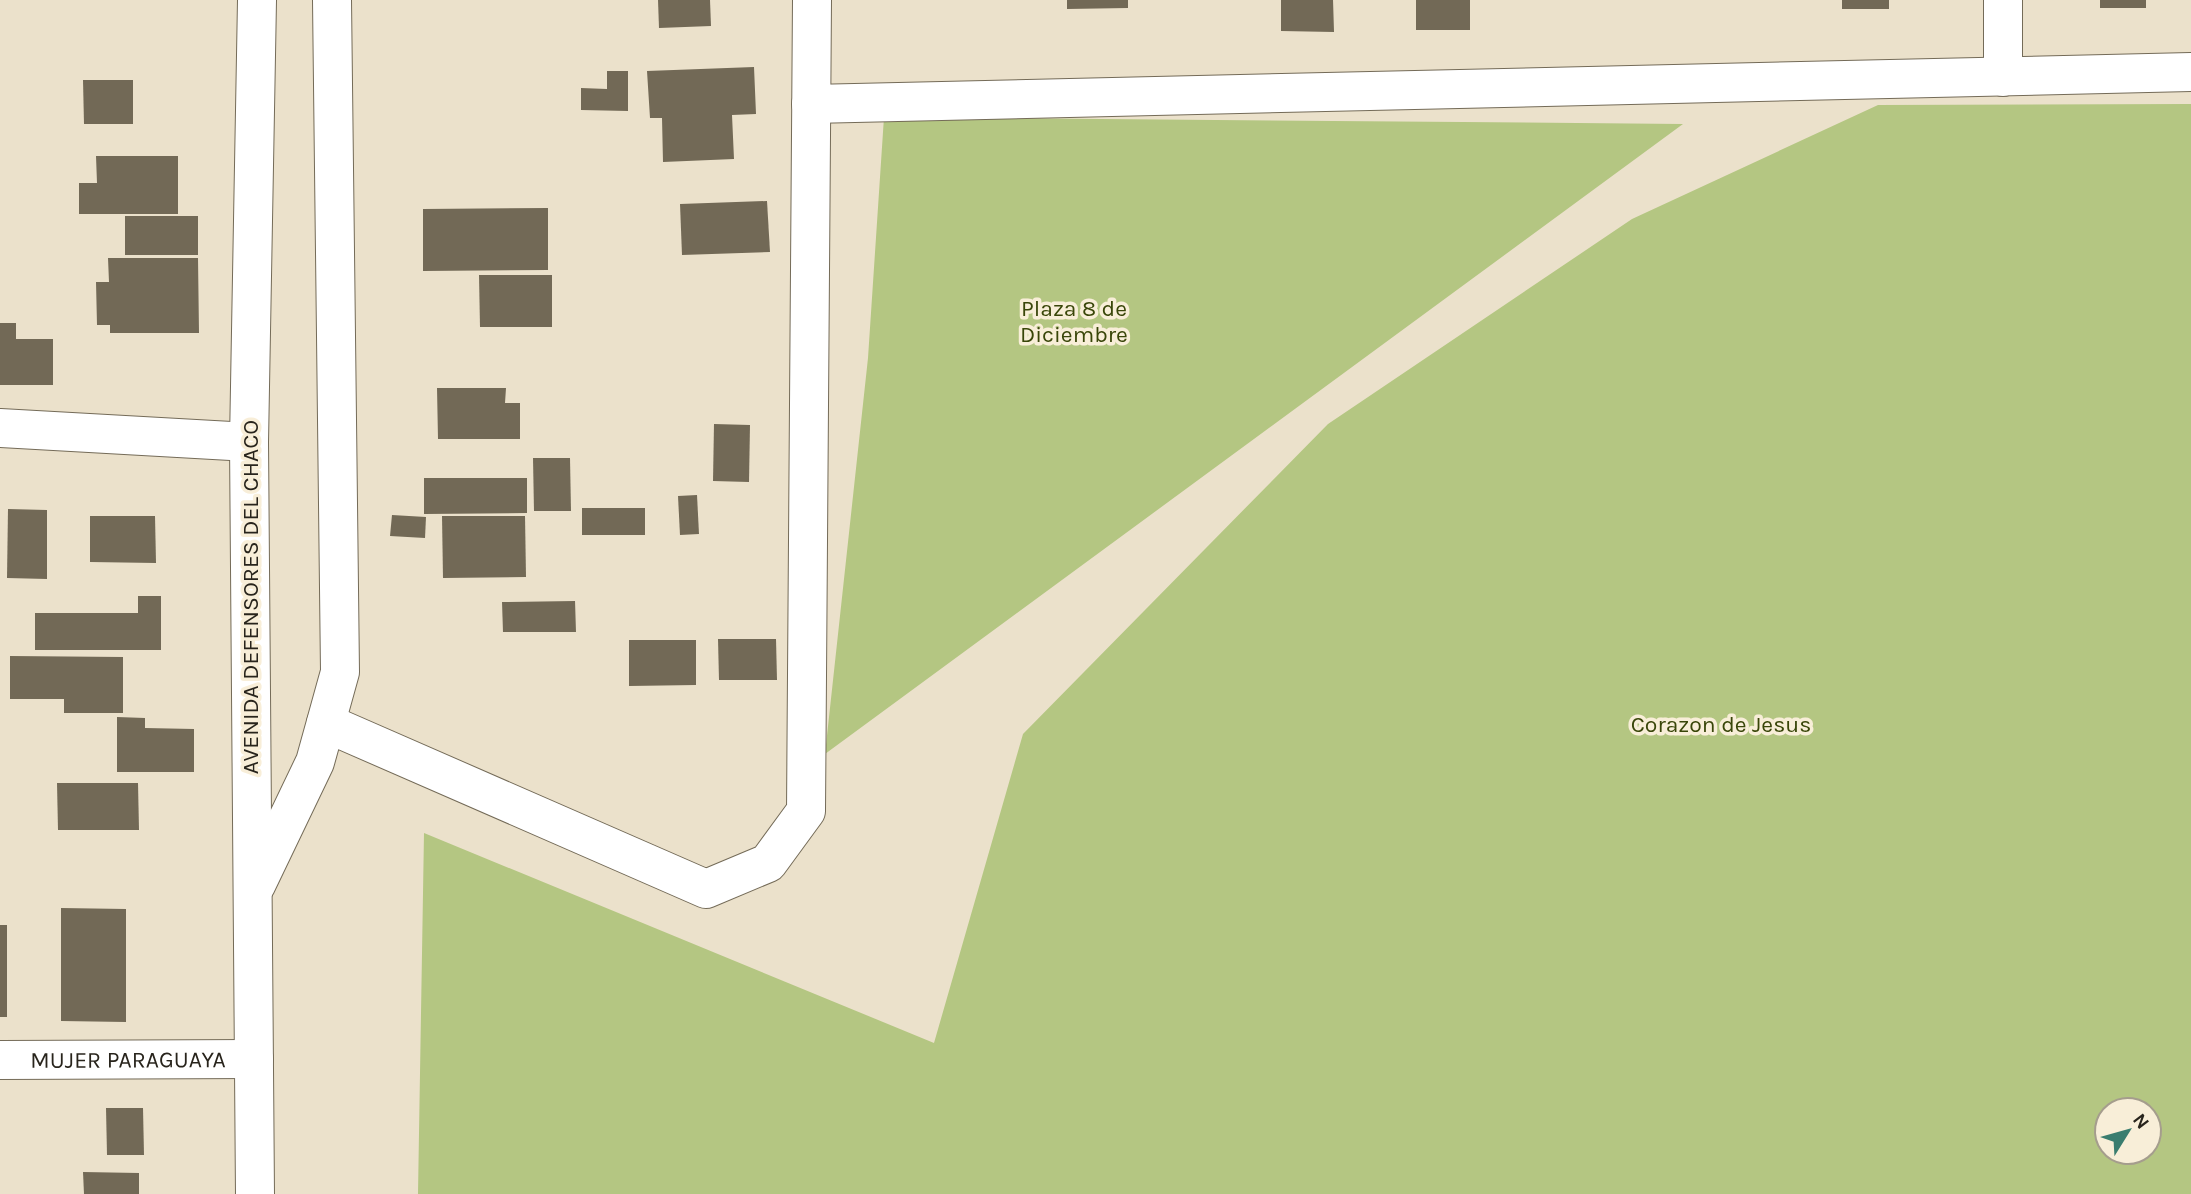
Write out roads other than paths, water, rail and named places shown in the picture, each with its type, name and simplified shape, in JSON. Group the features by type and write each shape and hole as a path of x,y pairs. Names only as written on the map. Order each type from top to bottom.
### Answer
{"street":[{"name":"AVENIDA DEFENSORES DEL CHACO","path":"255,1194 249,442 257,0"},
{"path":"253,894 315,762 340,672 332,0"},
{"path":"326,723 706,889 768,863 806,811 812,0"},
{"path":"2003,0 2003,77"},
{"path":"811,104 2191,72"},
{"path":"0,428 249,442"},
{"name":"MUJER PARAGUAYA","path":"0,1060 254,1059"}],"park label":[{"name":"Plaza 8 de Diciembre","path":"1074,321"},
{"name":"Corazon de Jesus","path":"1721,724"}]}
